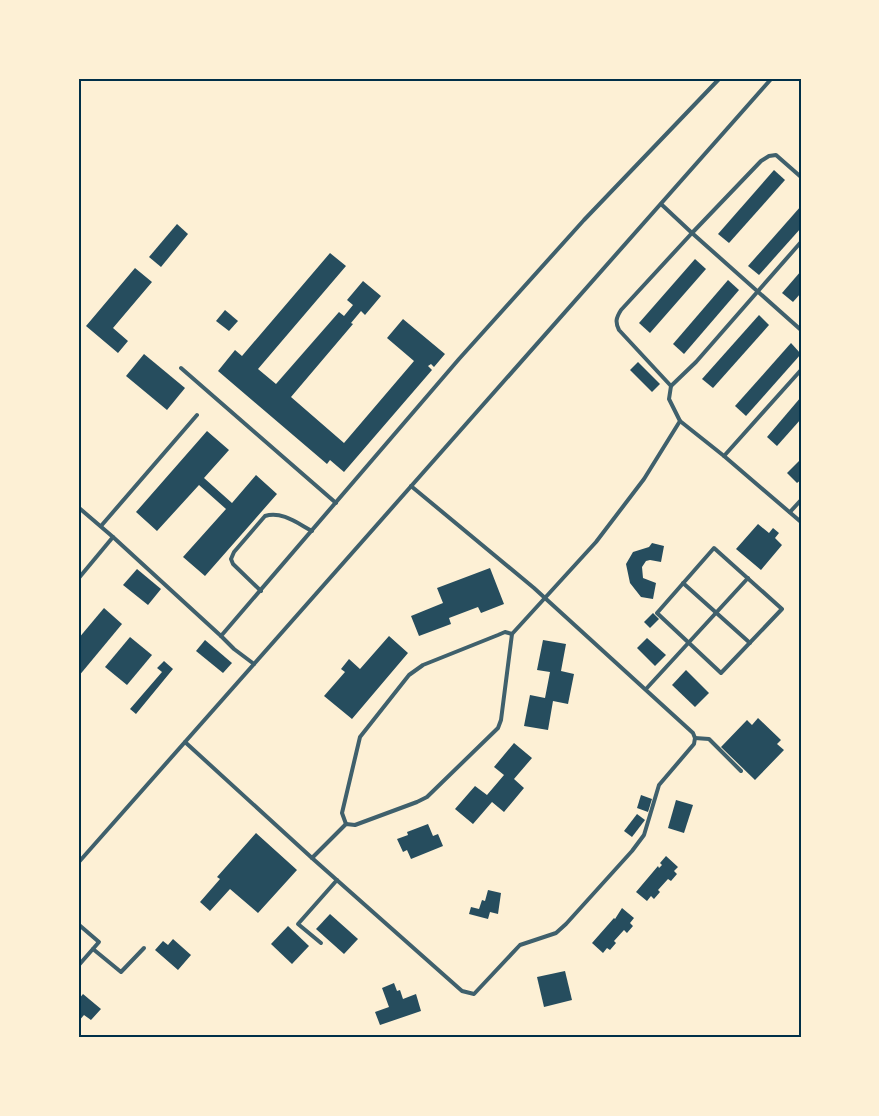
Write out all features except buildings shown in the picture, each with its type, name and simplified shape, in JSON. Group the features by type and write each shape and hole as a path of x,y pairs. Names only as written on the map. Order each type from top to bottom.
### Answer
{"lane":[{"path":"220,636 459,359 584,220 720,78"},
{"path":"78,863 772,78"},
{"path":"671,386 618,330 616,317 761,161 776,155 801,177"},
{"path":"661,204 801,330"},
{"path":"801,242 696,362 671,386 669,399 680,422 724,456 801,522"},
{"path":"181,368 336,503"},
{"path":"724,456 801,370"},
{"path":"101,526 197,415"},
{"path":"346,824 355,825 427,797 498,728 512,634 603,533 644,479 680,422"},
{"path":"185,742 312,858 462,991 469,994 474,994 520,945 556,933 632,851 647,826 659,785 694,744 695,738 689,727 544,598 411,486"},
{"path":"790,512 801,500"},
{"path":"78,507 234,649 254,664"},
{"path":"261,591 238,571 231,559 241,543 265,516 270,514 277,513 312,531"},
{"path":"78,579 113,537"},
{"path":"714,548 782,609 721,672 657,613 683,583 714,548"},
{"path":"646,689 748,578"},
{"path":"683,583 750,643"},
{"path":"346,824 342,813 360,737 409,675 423,665 487,639 505,632 512,634"},
{"path":"695,738 709,739 741,771"},
{"path":"312,858 346,824"},
{"path":"321,943 298,924 337,880"},
{"path":"78,924 99,942 78,966"},
{"path":"93,949 121,972 144,948"}]}
